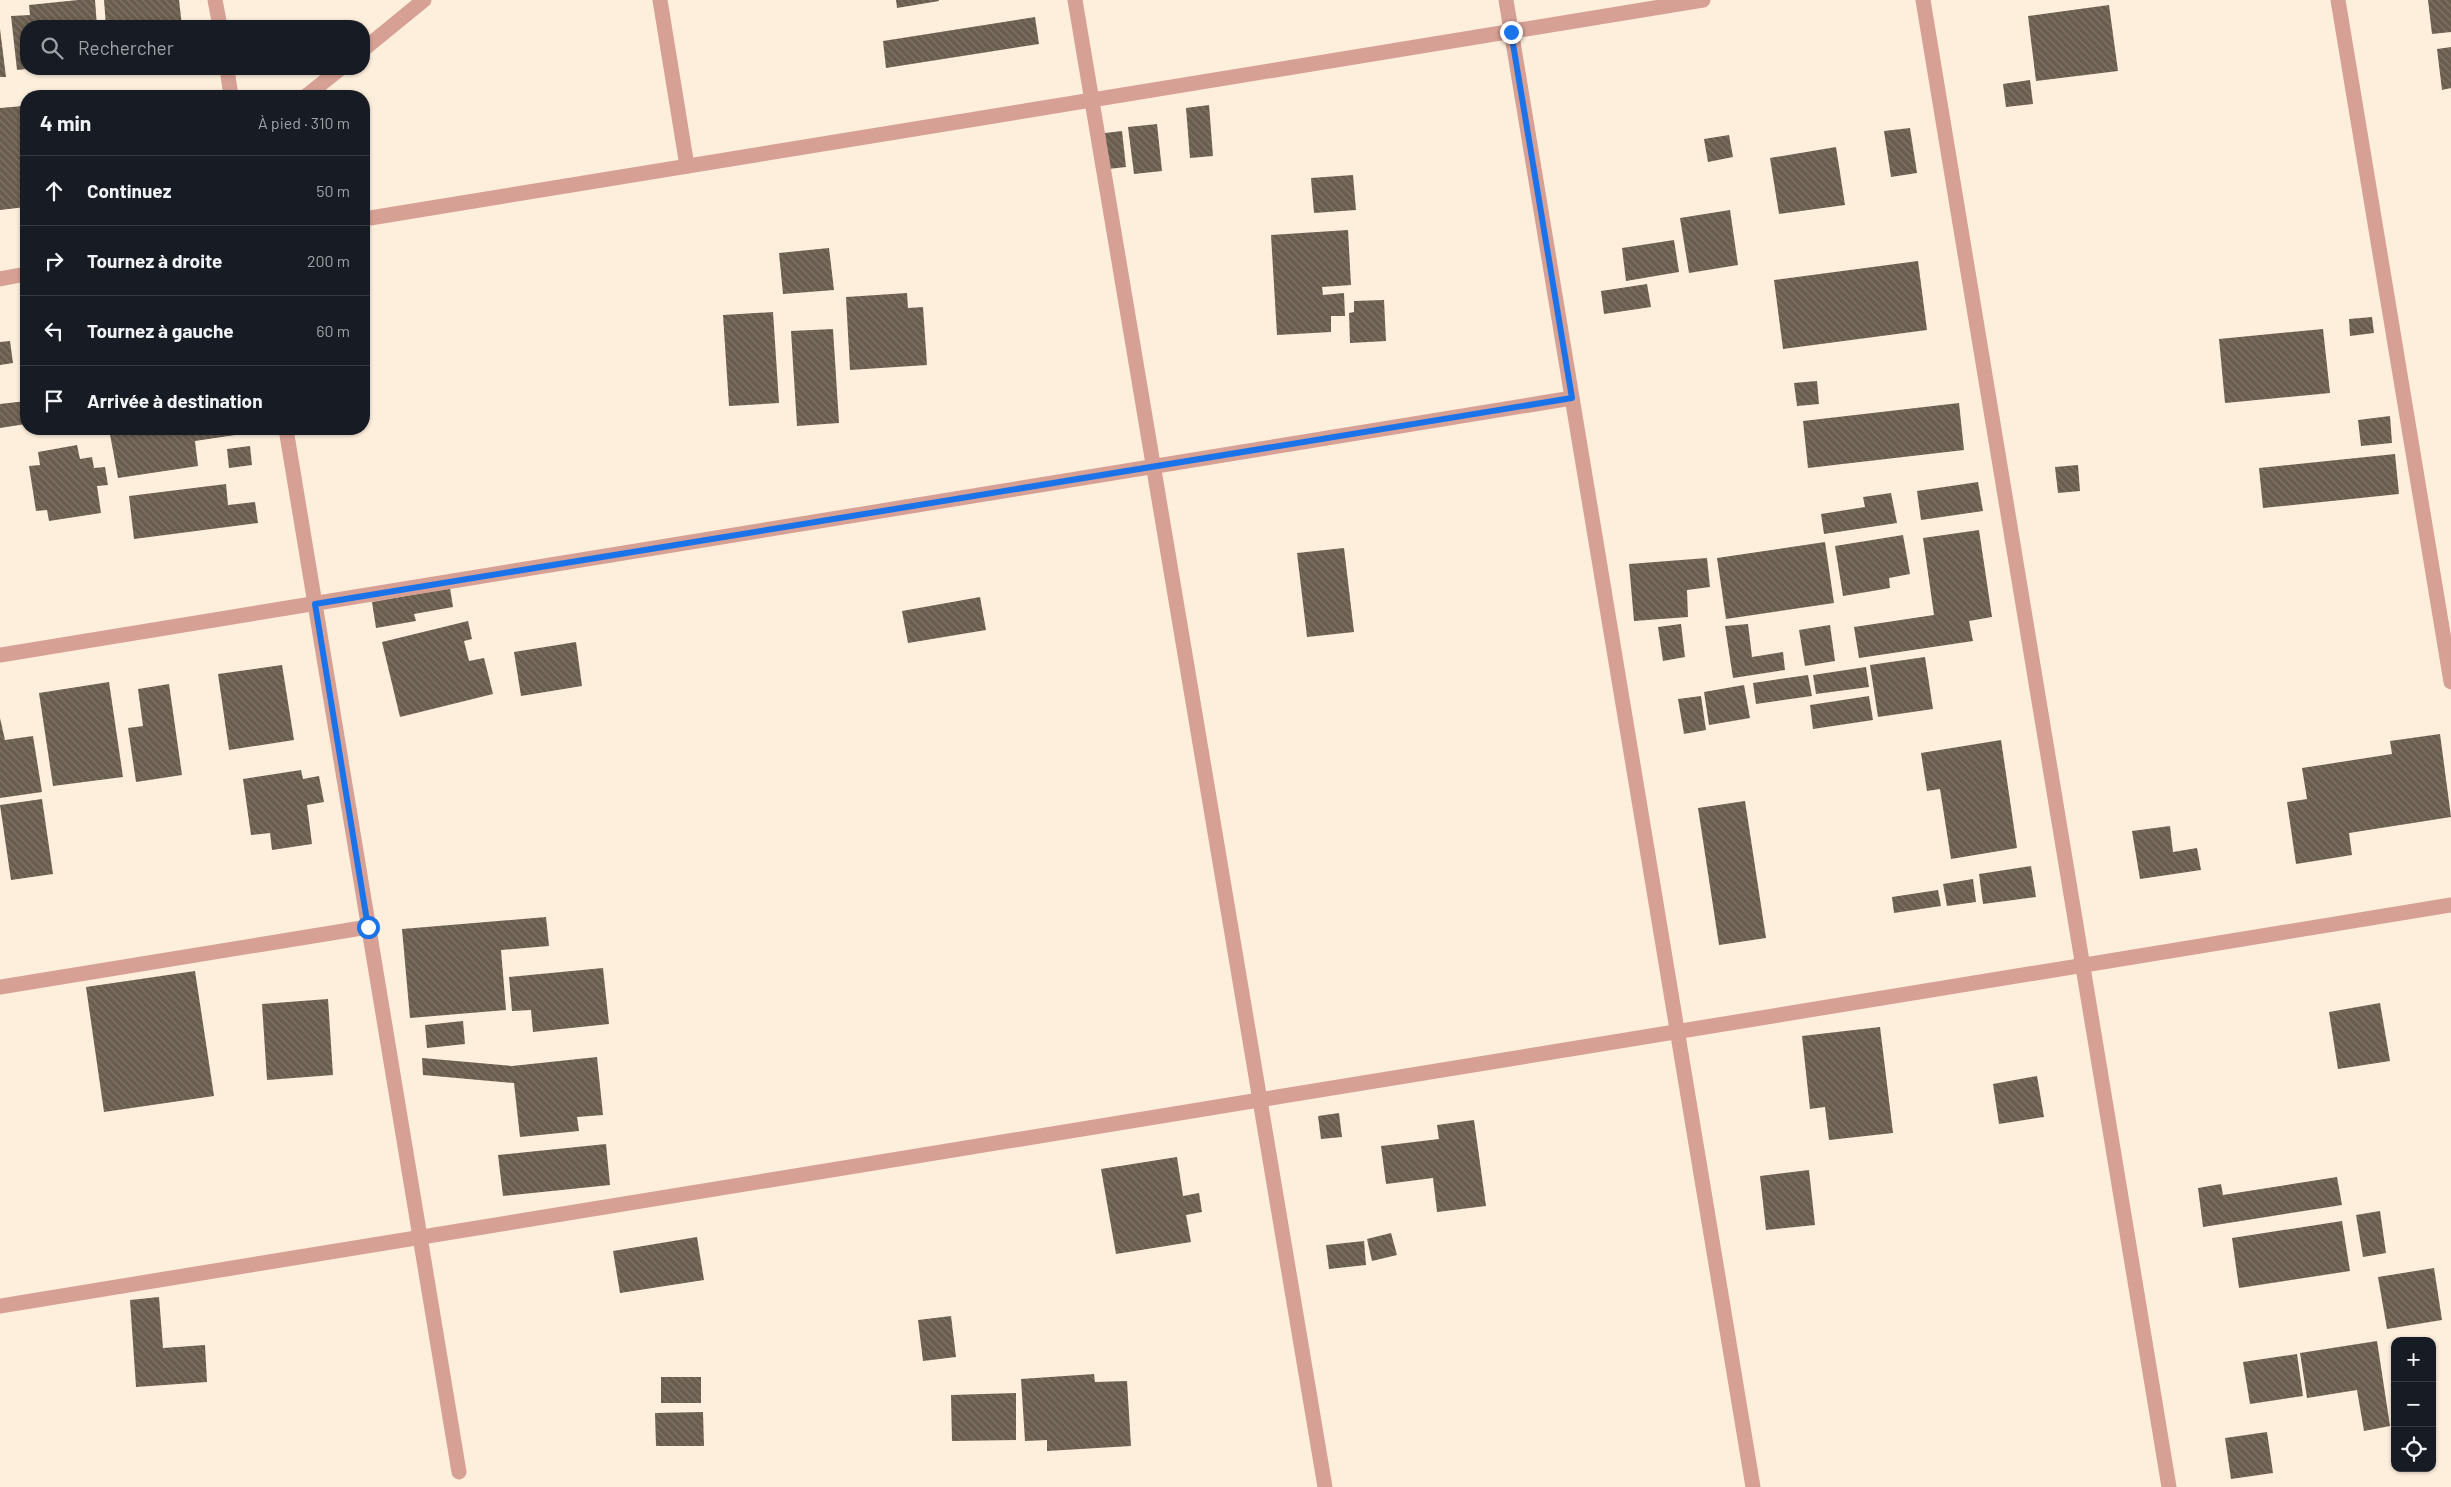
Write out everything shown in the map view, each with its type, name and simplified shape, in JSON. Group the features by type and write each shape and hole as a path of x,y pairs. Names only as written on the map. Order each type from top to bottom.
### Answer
{"street":[{"path":"215,0 219,20"},
{"path":"370,44 424,0"},
{"path":"660,0 687,166"},
{"path":"1075,0 1325,1487"},
{"path":"1506,0 1753,1487"},
{"path":"370,218 1703,0"},
{"path":"1923,0 2169,1487"},
{"path":"2338,0 2451,682"},
{"path":"228,75 230,90"},
{"path":"314,90 332,75"},
{"path":"0,279 20,275"},
{"path":"0,655 1572,398"},
{"path":"287,435 458,1472"},
{"path":"0,1306 2451,905"},
{"path":"0,988 368,927"}],"building":[{"path":"95,0 97,20 20,20 20,70 17,70 11,16 30,15 29,5"},
{"path":"104,0 179,0 181,20 106,20"},
{"path":"896,0 939,0 939,1 897,8"},
{"path":"2428,0 2451,0 2451,32 2432,34"},
{"path":"2109,5 2118,71 2036,81 2028,16"},
{"path":"1035,17 1039,44 886,68 883,41"},
{"path":"0,29 6,77 0,77"},
{"path":"2451,47 2451,88 2442,90 2437,49"},
{"path":"2030,80 2033,104 2006,107 2003,84"},
{"path":"1209,105 1213,156 1190,158 1186,108"},
{"path":"20,106 20,208 0,210 0,108"},
{"path":"1157,124 1162,171 1134,174 1128,127"},
{"path":"1910,128 1917,173 1891,177 1884,131"},
{"path":"1122,131 1126,167 1108,169 1105,133"},
{"path":"1729,135 1733,157 1708,162 1704,139"},
{"path":"1836,147 1845,205 1779,214 1770,158"},
{"path":"1353,175 1356,210 1314,213 1311,178"},
{"path":"1730,210 1738,265 1689,273 1680,218"},
{"path":"1348,230 1351,285 1322,287 1323,295 1344,293 1345,316 1331,316 1331,332 1277,335 1271,235"},
{"path":"1674,240 1679,272 1626,281 1622,248"},
{"path":"829,248 834,290 783,294 779,253"},
{"path":"1918,261 1927,330 1783,349 1774,280"},
{"path":"1647,284 1651,307 1604,314 1601,291"},
{"path":"907,293 908,308 923,307 927,365 850,370 846,297"},
{"path":"1384,300 1386,341 1350,343 1349,313 1354,312 1354,301"},
{"path":"773,312 779,403 729,406 723,315"},
{"path":"2372,317 2374,333 2350,336 2349,319"},
{"path":"833,329 839,423 797,426 791,331"},
{"path":"2323,329 2330,393 2225,403 2219,339"},
{"path":"10,341 13,363 0,365 0,342"},
{"path":"1817,381 1819,404 1797,406 1794,383"},
{"path":"20,402 20,425 0,428 0,404"},
{"path":"1959,403 1964,450 1808,468 1803,421"},
{"path":"2390,416 2392,443 2361,446 2358,420"},
{"path":"110,435 235,435 195,441 198,466 118,478"},
{"path":"77,445 80,459 92,457 94,468 105,467 108,485 97,486 101,513 49,521 47,510 36,511 29,466 40,465 38,452"},
{"path":"250,446 252,465 229,468 227,449"},
{"path":"2395,454 2399,494 2263,508 2259,468"},
{"path":"2078,465 2080,491 2058,493 2055,467"},
{"path":"1978,482 1983,511 1921,520 1917,491"},
{"path":"226,484 228,505 255,502 258,523 134,539 129,496"},
{"path":"1891,493 1897,523 1824,534 1821,514 1865,507 1863,497"},
{"path":"1979,530 1992,617 1969,621 1973,641 1859,658 1854,627 1934,615 1923,538"},
{"path":"1903,535 1910,574 1889,578 1890,588 1843,596 1835,546"},
{"path":"1825,542 1834,603 1726,619 1717,558"},
{"path":"1344,548 1354,632 1307,637 1297,553"},
{"path":"1707,558 1710,587 1687,590 1688,617 1634,621 1629,564"},
{"path":"450,588 453,607 414,614 416,621 376,628 372,602"},
{"path":"980,597 986,630 908,643 902,611"},
{"path":"468,621 472,639 464,641 469,661 484,658 493,694 400,717 382,642"},
{"path":"1681,624 1685,657 1663,661 1658,627"},
{"path":"1748,624 1752,657 1783,652 1785,670 1733,678 1725,626"},
{"path":"1830,625 1835,661 1805,666 1799,630"},
{"path":"576,642 582,686 521,696 514,652"},
{"path":"1925,657 1933,709 1878,717 1870,665"},
{"path":"282,665 294,740 229,750 218,674"},
{"path":"1866,667 1869,687 1816,694 1813,675"},
{"path":"1808,675 1812,696 1756,704 1753,683"},
{"path":"109,682 123,777 53,786 39,693"},
{"path":"169,684 182,775 136,782 128,728 143,726 138,689"},
{"path":"1744,685 1750,718 1709,725 1704,692"},
{"path":"1701,696 1706,730 1684,734 1678,699"},
{"path":"1869,696 1873,720 1813,729 1810,705"},
{"path":"0,718 5,740 33,736 42,792 0,798"},
{"path":"2440,734 2451,817 2349,833 2352,855 2296,864 2287,802 2307,799 2302,768 2392,754 2390,741"},
{"path":"2001,740 2017,848 1951,859 1940,789 1927,791 1921,753"},
{"path":"301,770 303,779 319,776 324,802 307,805 312,844 272,850 270,833 251,835 243,779"},
{"path":"42,799 53,874 11,880 0,805"},
{"path":"1745,801 1766,938 1719,945 1698,808"},
{"path":"2170,826 2173,852 2197,848 2201,870 2140,879 2132,831"},
{"path":"2031,866 2036,897 1983,904 1979,874"},
{"path":"1973,879 1976,902 1947,906 1943,884"},
{"path":"1938,890 1941,906 1894,913 1892,897"},
{"path":"546,917 549,946 501,950 506,1010 410,1018 402,929"},
{"path":"603,968 609,1024 533,1032 531,1010 512,1011 509,977"},
{"path":"195,971 214,1096 104,1112 86,987"},
{"path":"328,999 333,1075 267,1080 262,1004"},
{"path":"2380,1003 2390,1061 2338,1069 2329,1012"},
{"path":"463,1021 465,1044 427,1048 425,1025"},
{"path":"1880,1027 1893,1133 1829,1140 1825,1107 1810,1109 1802,1036"},
{"path":"597,1057 603,1115 577,1117 579,1131 520,1137 514,1083 423,1075 422,1058 512,1066"},
{"path":"2037,1076 2044,1117 1999,1124 1993,1084"},
{"path":"1339,1113 1342,1137 1321,1139 1318,1116"},
{"path":"1474,1120 1486,1206 1437,1212 1433,1178 1386,1184 1381,1146 1439,1139 1437,1125"},
{"path":"606,1144 610,1185 503,1196 498,1155"},
{"path":"1177,1157 1183,1196 1199,1193 1202,1212 1186,1215 1191,1242 1116,1254 1101,1169"},
{"path":"1809,1170 1815,1225 1766,1230 1760,1176"},
{"path":"2337,1177 2342,1205 2203,1227 2198,1188 2221,1184 2223,1195"},
{"path":"2380,1211 2386,1253 2363,1257 2356,1215"},
{"path":"2342,1221 2350,1271 2239,1288 2232,1238"},
{"path":"1391,1233 1397,1255 1372,1261 1367,1239"},
{"path":"697,1237 704,1280 620,1293 613,1251"},
{"path":"1364,1241 1366,1265 1329,1269 1326,1245"},
{"path":"2434,1268 2442,1320 2387,1329 2378,1277"},
{"path":"159,1297 163,1348 205,1345 207,1382 136,1387 130,1300"},
{"path":"951,1316 956,1357 923,1361 918,1320"},
{"path":"2377,1341 2390,1426 2364,1431 2357,1390 2307,1398 2300,1353"},
{"path":"2297,1354 2303,1396 2250,1404 2243,1362"},
{"path":"1094,1374 1095,1382 1127,1381 1131,1446 1047,1451 1047,1440 1025,1441 1021,1379"},
{"path":"661,1377 701,1377 701,1403 661,1403"},
{"path":"1016,1393 1016,1440 952,1441 951,1395"},
{"path":"703,1412 704,1446 656,1446 655,1413"},
{"path":"2267,1432 2273,1473 2231,1479 2225,1438"}],"route":[{"path":"368,927 315,604 1572,398 1511,32"}]}
